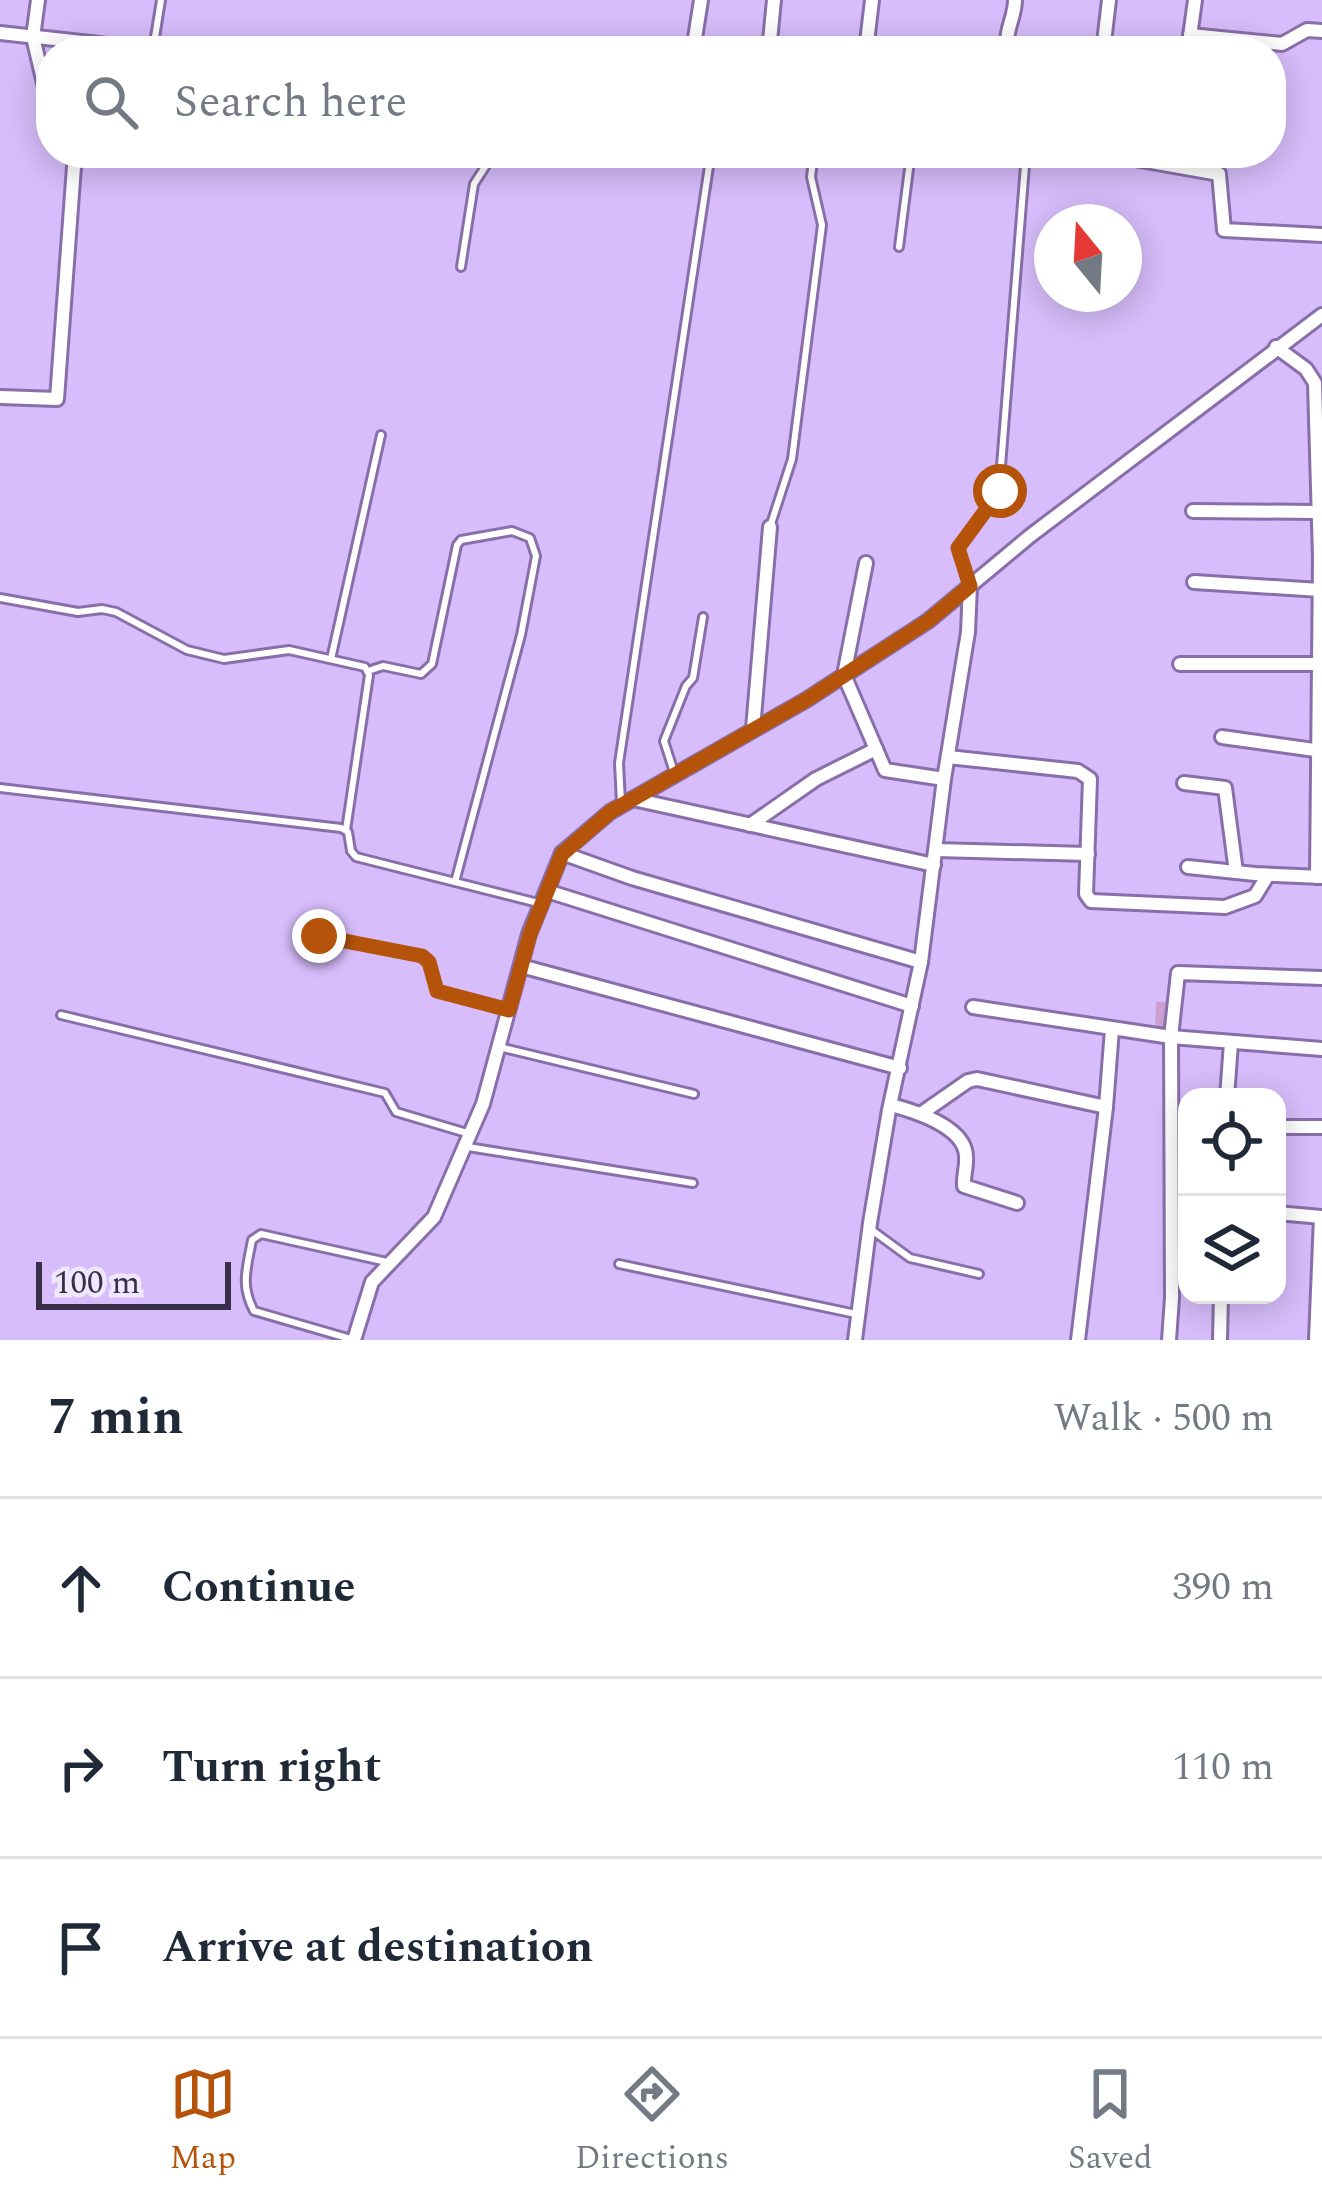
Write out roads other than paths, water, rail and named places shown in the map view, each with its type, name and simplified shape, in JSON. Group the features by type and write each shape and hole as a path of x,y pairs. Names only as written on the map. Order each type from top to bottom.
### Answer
{"street":[{"path":"36,50 38,0"},
{"path":"695,36 701,0"},
{"path":"771,36 774,0"},
{"path":"868,36 872,0"},
{"path":"1007,36 1015,0"},
{"path":"1105,36 1109,0"},
{"path":"1195,0 1190,35 1200,36"},
{"path":"1286,42 1307,30 1322,31"},
{"path":"0,34 36,38"},
{"path":"0,397 57,399 73,168"},
{"path":"1201,168 1219,174 1224,230 1322,235"},
{"path":"354,1340 372,1282 434,1217 483,1104 521,966 562,854 627,802 928,621 1030,536 1322,315"},
{"path":"1188,867 1319,877 1321,559 1315,383 1306,369 1276,347"},
{"path":"1192,511 1317,512"},
{"path":"753,729 770,526"},
{"path":"866,562 844,675 885,770 944,779"},
{"path":"1194,582 1320,590"},
{"path":"855,1340 890,1106 921,962 968,632 970,586"},
{"path":"1180,664 1319,664"},
{"path":"1222,737 1319,750"},
{"path":"750,825 815,779 876,749"},
{"path":"948,757 1078,771 1087,776 1092,784 1086,894 1091,901 1225,908 1255,896 1268,875"},
{"path":"1184,783 1225,788 1236,872"},
{"path":"627,802 935,857 1088,854"},
{"path":"562,854 921,962"},
{"path":"544,898 912,1006"},
{"path":"521,966 900,1068"},
{"path":"1169,1340 1171,1037 1178,973 1322,978"},
{"path":"973,1007 1171,1037 1322,1049"},
{"path":"1078,1340 1112,1029"},
{"path":"1228,1088 1231,1043"},
{"path":"922,1113 977,1079 1106,1107"},
{"path":"890,1106 939,1122 964,1148 964,1186 1017,1203"},
{"path":"1286,1126 1322,1126"},
{"path":"1171,1210 1178,1210"},
{"path":"1286,1214 1322,1217 1316,1340"},
{"path":"1220,1340 1221,1304"}],"lane":[{"path":"156,36 161,0"},
{"path":"461,268 474,184 484,168"},
{"path":"627,802 620,764 709,168"},
{"path":"770,526 792,459 823,221 812,168"},
{"path":"899,247 909,168"},
{"path":"970,586 958,548 1000,491 1025,168"},
{"path":"331,659 381,435"},
{"path":"368,671 383,666 421,674 432,664 461,539 507,531 530,538 536,556 521,635 455,882"},
{"path":"0,598 78,612 116,612 187,650 224,659 289,650 361,665 368,671"},
{"path":"674,773 664,739 693,678 703,617"},
{"path":"368,671 346,830 356,856 455,882 544,898"},
{"path":"0,788 346,830"},
{"path":"319,936 422,956 429,962 437,991 509,1010"},
{"path":"61,1016 385,1094 396,1112 467,1140 693,1183"},
{"path":"499,1047 694,1094"},
{"path":"869,1228 910,1258 979,1274"},
{"path":"354,1340 254,1311 244,1283 252,1240 261,1234 390,1262"},
{"path":"619,1264 860,1315"}]}
